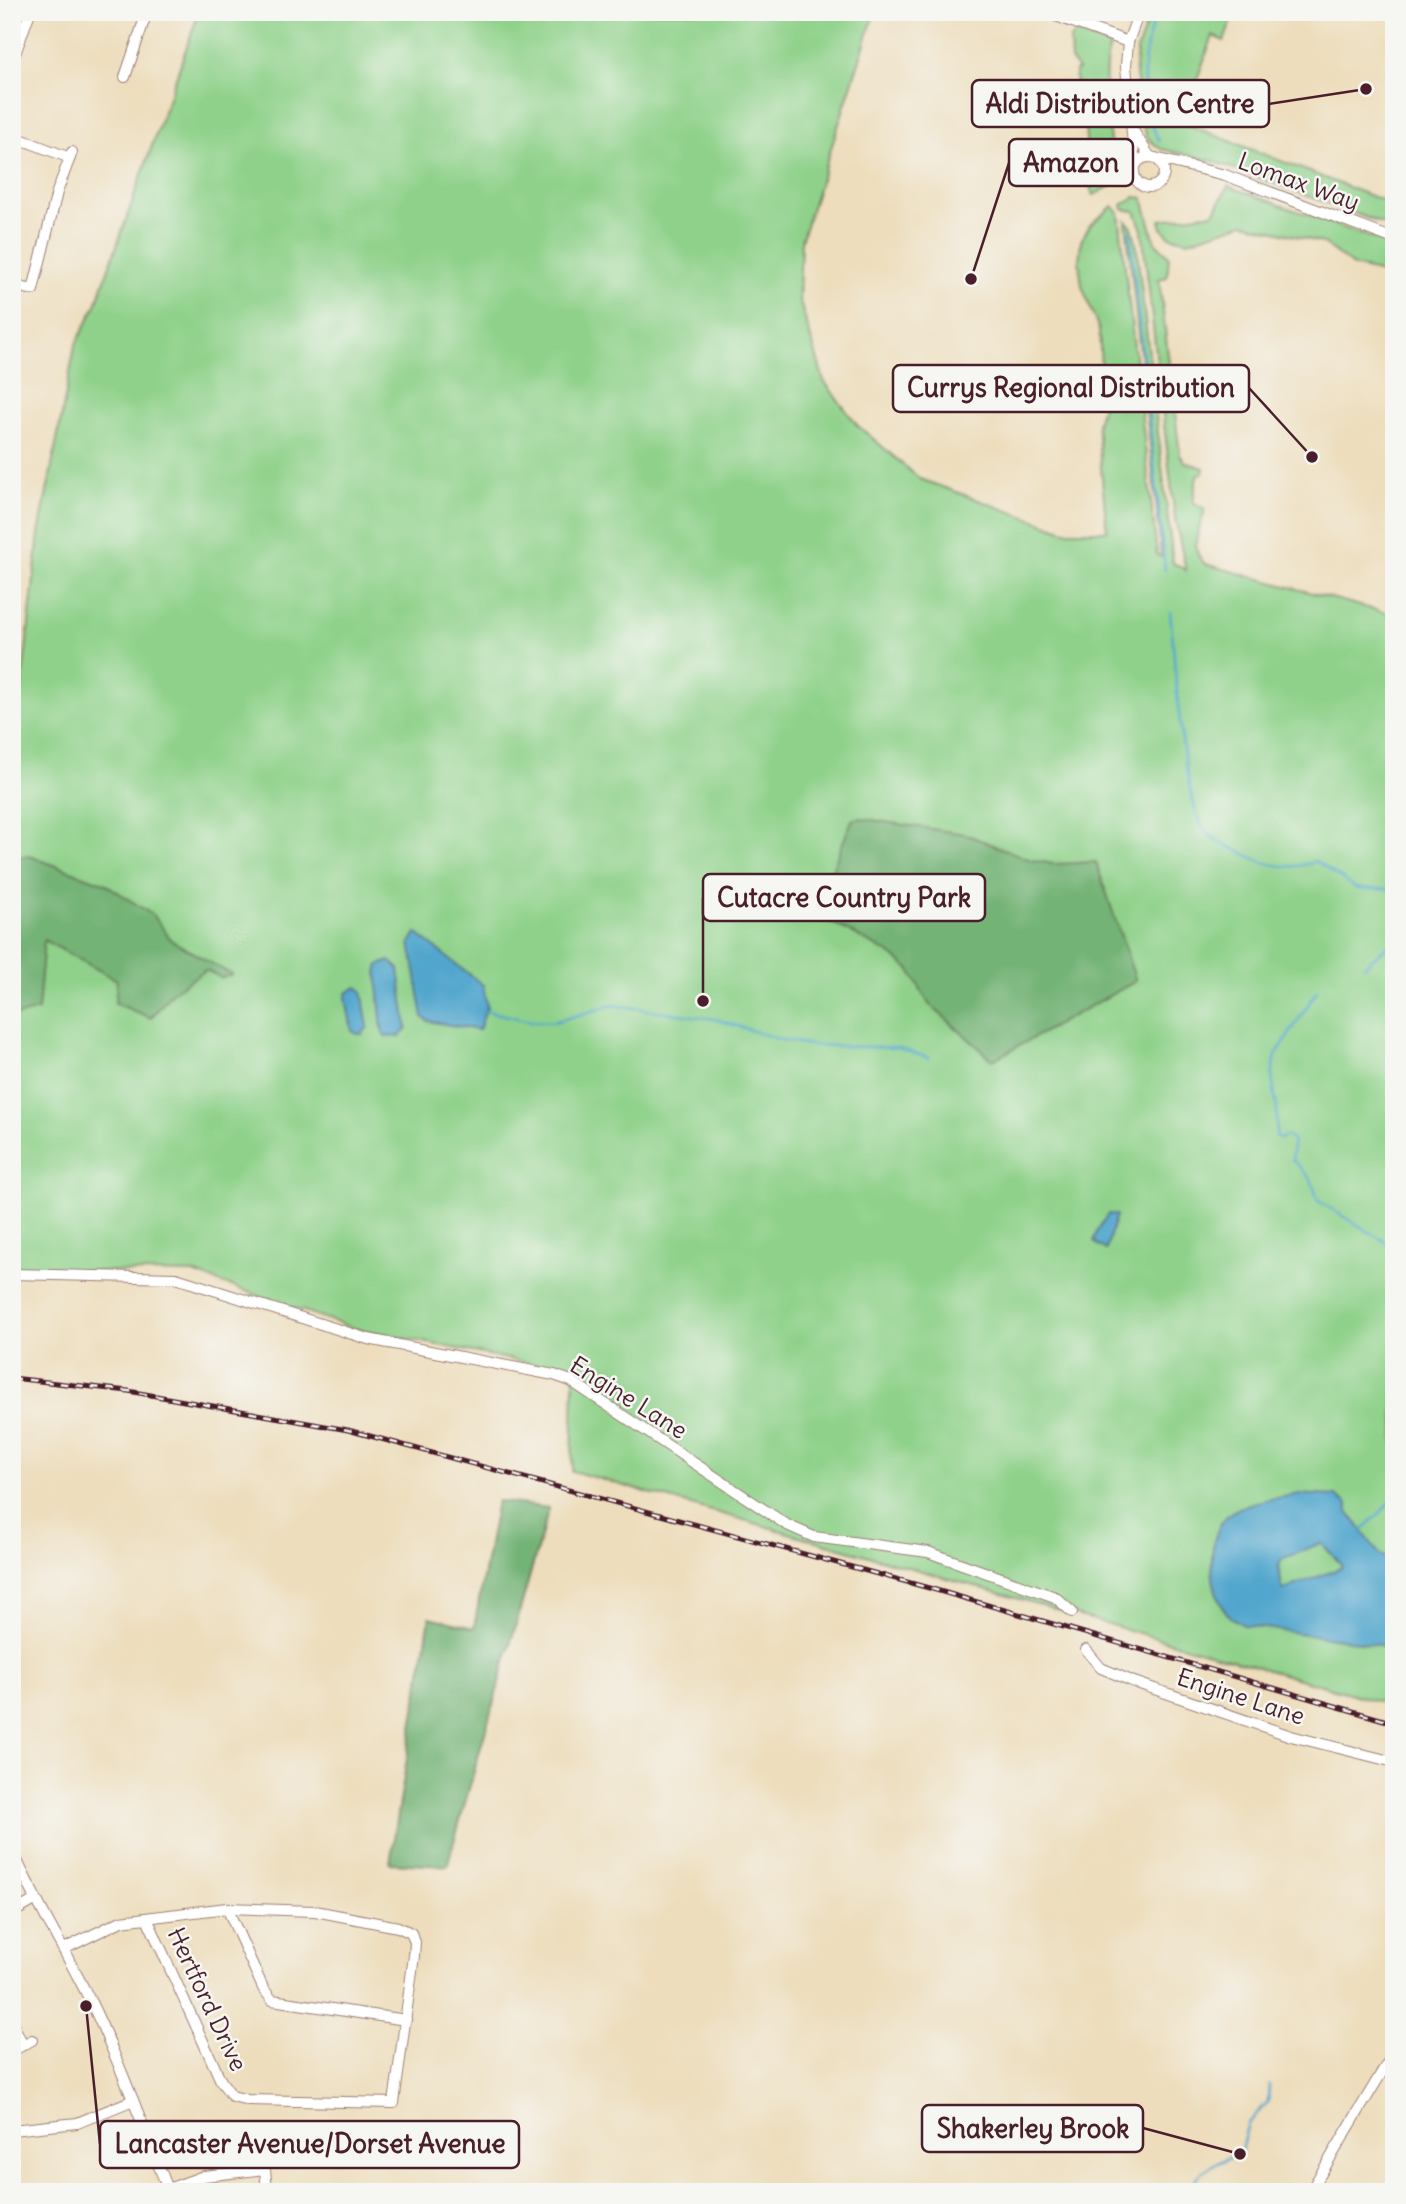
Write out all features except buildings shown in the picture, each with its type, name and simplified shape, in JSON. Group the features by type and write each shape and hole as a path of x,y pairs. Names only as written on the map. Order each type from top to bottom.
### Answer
{"street":[{"path":"12,62 30,12"},
{"path":"124,70 147,12"},
{"path":"1045,12 1128,42"},
{"path":"1139,12 1128,42 1126,82 1137,181 1145,186 1156,184 1188,166"},
{"path":"1133,131 1163,170 1162,179"},
{"path":"12,285 33,290 57,192 71,155 28,139"},
{"path":"1135,167 1141,159 1153,158"},
{"name":"Lomax Way","path":"1153,158 1225,175 1394,239"},
{"name":"Engine Lane","path":"12,1273 176,1278 368,1339 554,1375 572,1381 787,1525 814,1537 928,1552 1055,1597 1072,1612"},
{"name":"Engine Lane","path":"1086,1650 1101,1668 1134,1682 1262,1727 1394,1762"},
{"path":"14,1854 35,1900 64,1949 98,2017 168,2191 204,2176 265,2169 267,2192"},
{"path":"12,1913 35,1900"},
{"path":"64,1949 121,1921 227,1908 263,1988 272,2000 405,2020"},
{"name":"Hertford Drive","path":"148,1918 222,2081 232,2096 282,2102 394,2103 414,1956 415,1942 411,1933 398,1927 315,1911 227,1908"},
{"path":"12,2022 27,2043 12,2050"},
{"path":"1310,2192 1394,2052"},
{"path":"12,2130 77,2123 133,2100"}],"green space":[{"path":"199,12 875,12 801,241 799,299 824,381 857,425 920,479 1065,531 1107,531 1097,424 1103,402 1099,330 1082,286 1079,262 1081,241 1090,225 1113,206 1119,213 1157,555 1161,557 1126,221 1132,227 1136,242 1173,563 1186,570 1175,519 1142,230 1135,211 1123,209 1122,205 1135,197 1143,198 1155,242 1169,256 1167,277 1159,279 1180,455 1185,462 1204,468 1203,473 1197,475 1193,502 1205,509 1196,545 1200,558 1205,564 1394,615 1394,1706 572,1471 574,1376 558,1369 353,1328 193,1273 12,1270 12,733 22,686 39,534 75,346 96,305"},
{"path":"1151,12 1179,12 1184,16 1186,12 1235,12 1224,41 1213,36 1181,122 1394,205 1394,228 1213,161 1161,149 1148,139 1143,127 1135,67 1137,50"},
{"path":"1077,33 1110,47 1106,91 1114,175 1112,185 1094,195 1091,190 1085,128 1078,117 1075,71 1078,70 1071,60 1070,39"},
{"path":"1228,186 1394,246 1394,276 1353,266 1323,243 1244,223 1188,241 1169,236 1162,228 1160,220 1214,213"},
{"path":"859,818 965,834 1031,860 1054,864 1096,862 1136,981 993,1060 929,1004 910,970 889,953 825,919 820,907 822,895 852,820"},
{"path":"29,856 104,883 154,916 171,940 232,975 221,978 206,970 172,992 151,1018 115,1003 117,980 44,940 38,1010 12,1017 13,858"},
{"path":"497,1501 549,1508 447,1866 390,1863 430,1617 474,1628"}],"water":[{"path":"416,933 483,985 487,1006 479,1030 428,1021 423,1017 410,943"},
{"path":"390,961 399,969 407,1029 399,1037 385,1036 382,1031 377,972 379,965"},
{"path":"357,987 362,991 368,1027 362,1034 352,1031 346,998 347,993"},
{"path":"1108,1214 1116,1215 1106,1250 1094,1242 1097,1231"},
{"path":"1299,1494 1336,1496 1348,1504 1348,1512 1380,1555 1394,1560 1394,1647 1244,1625 1231,1617 1223,1607 1217,1595 1212,1566 1212,1552 1220,1526 1227,1516 1243,1507","holes":["1321,1543 1341,1564 1341,1568 1283,1590 1278,1568 1282,1559"]}],"waterway":[{"path":"1157,12 1147,44 1144,76 1147,109 1159,141"},
{"path":"1130,230 1165,570"},
{"path":"1170,612 1185,762 1198,817 1207,833 1262,862 1298,866 1316,861 1357,889 1394,889"},
{"path":"1364,966 1394,940"},
{"path":"1317,991 1276,1055 1272,1076 1277,1110 1276,1136 1281,1139 1287,1135 1293,1142 1292,1159 1311,1179 1318,1201 1394,1247"},
{"path":"486,1011 531,1021 554,1022 613,1005 715,1019 782,1040 810,1045 898,1048 929,1058"},
{"path":"1362,1531 1394,1499"},
{"path":"1188,2192 1203,2172 1216,2163 1240,2154 1248,2123 1268,2102 1269,2085"}],"railway":[{"path":"12,1378 128,1391 348,1430 929,1588 1394,1723"}],"place":[{"name":"Aldi Distribution Centre","path":"1366,89"},
{"name":"Amazon","path":"971,279"},
{"name":"Currys Regional Distribution","path":"1312,457"},
{"name":"Cutacre Country Park","path":"703,1001"},
{"name":"Lancaster Avenue/Dorset Avenue","path":"86,2006"},
{"name":"Shakerley Brook","path":"1240,2154"}]}
